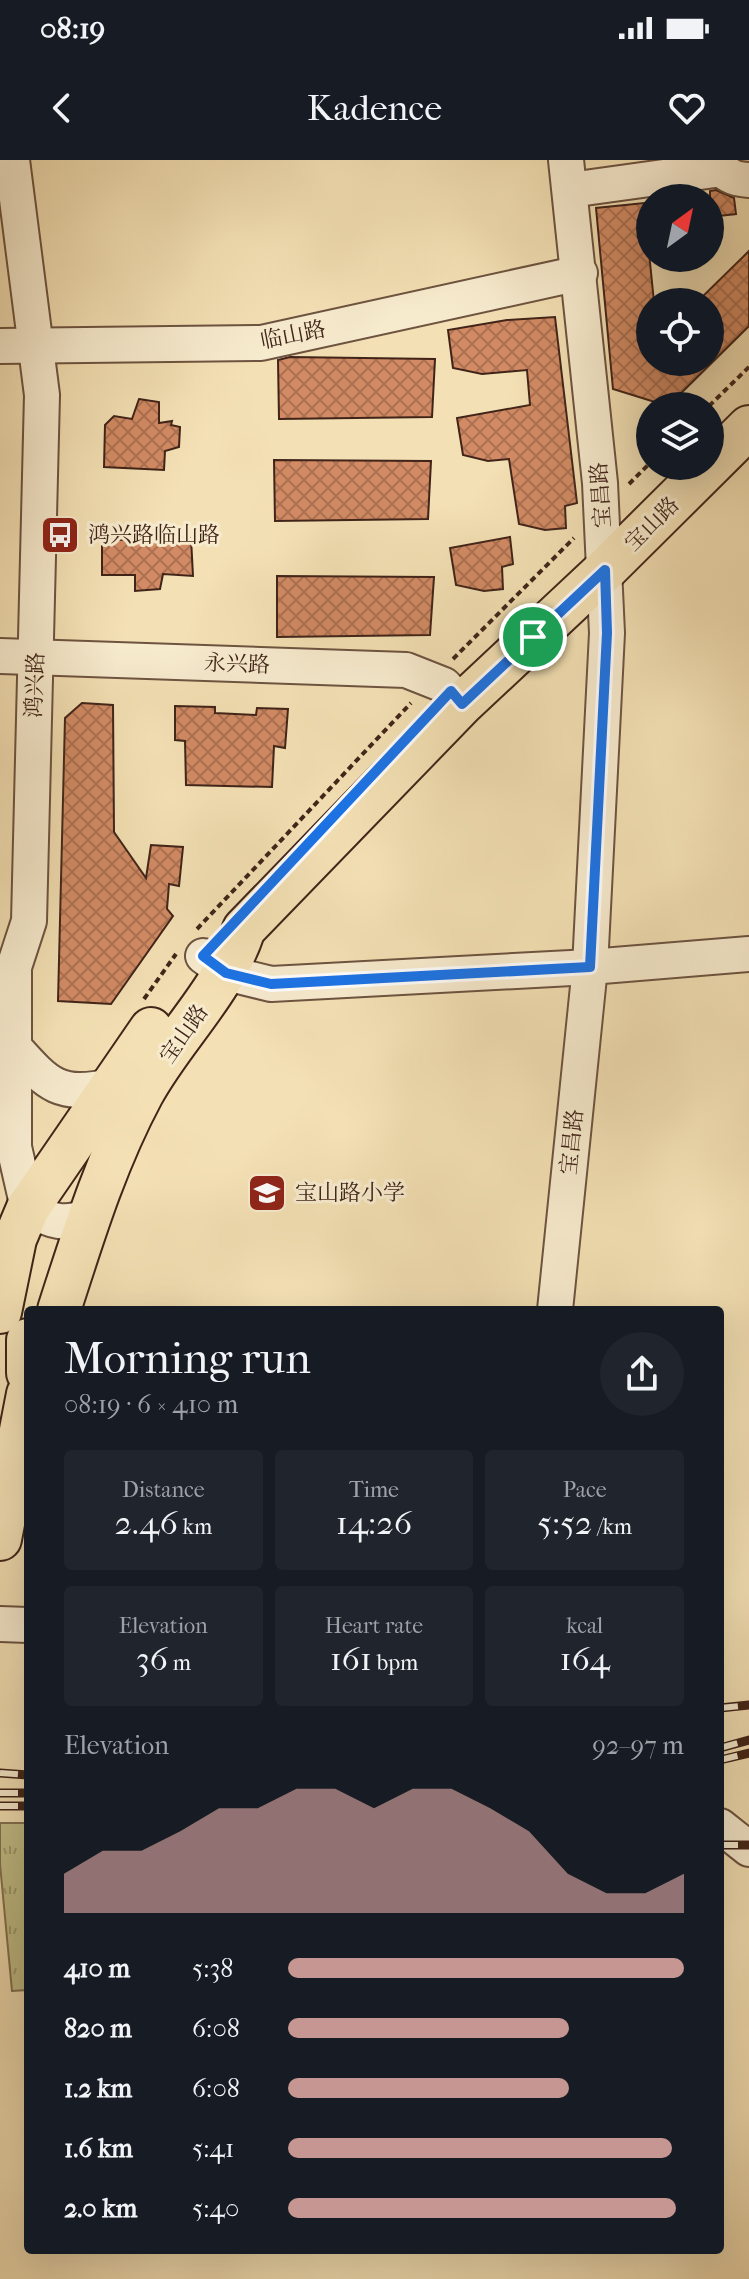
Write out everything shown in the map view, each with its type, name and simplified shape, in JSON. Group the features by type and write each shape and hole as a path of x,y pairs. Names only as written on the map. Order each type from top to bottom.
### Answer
{"main road":[{"path":"724,421 749,396"},
{"name":"宝山路","path":"0,1312 15,1239 28,1208 112,1086 244,929 456,697 604,556 749,427"},
{"name":"宝山路","path":"604,556 667,480"},
{"name":"宝山路","path":"60,1306 111,1155 215,964"},
{"path":"28,1208 37,1251 31,1306"},
{"path":"0,1539 24,1415"}],"street":[{"name":"鸿兴路","path":"12,160 42,395 29,921 14,967 14,1147 28,1208"},
{"path":"568,175 730,170"},
{"name":"宝昌路","path":"555,1306 590,967 607,633 604,556 580,273 568,175"},
{"name":"临山路","path":"0,346 261,343 580,273"},
{"name":"永兴路","path":"0,656 406,670 429,676 456,697"},
{"path":"215,964 271,984 590,967 749,954"},
{"path":"15,1048 56,1087 79,1093 112,1086"},
{"path":"28,1208 49,1221 72,1223 90,1215"},
{"path":"0,1624 24,1625"}],"path":[{"path":"723,392 749,367"}],"green space":[{"path":"0,1823 24,1823 24,1990 12,1991 0,1864"}],"building":[{"path":"724,194 734,198 736,214 724,215"},
{"path":"636,204 636,272 651,272 653,288 636,288 636,376 698,376 682,392 636,392 636,396 613,389 596,208"},
{"path":"749,251 749,326 724,351 724,288 711,288"},
{"path":"555,317 577,503 565,506 566,528 545,530 519,524 509,459 488,461 463,455 457,418 530,405 527,370 482,374 453,368 448,330 507,320"},
{"path":"290,357 435,359 432,417 279,419 278,360"},
{"path":"139,399 159,402 159,423 172,421 171,425 180,427 179,447 165,451 164,470 104,467 105,425 114,416 132,419"},
{"path":"274,460 431,461 428,519 275,521"},
{"path":"154,536 191,538 193,576 163,574 160,589 135,591 135,575 102,575 102,542"},
{"path":"510,537 513,564 502,567 503,589 484,591 456,585 450,548"},
{"path":"277,576 434,577 430,635 277,637"},
{"path":"82,703 113,705 114,832 146,878 151,845 183,847 179,886 169,884 167,909 173,916 111,1004 58,1001 65,718"},
{"path":"175,706 215,707 215,713 256,715 257,708 288,709 285,748 274,746 272,787 186,785 185,741 175,740"}],"railway":[{"path":"724,1708 749,1705"},
{"path":"724,1747 749,1740"},
{"path":"724,1759 749,1753"},
{"path":"0,1773 24,1775"},
{"path":"0,1793 24,1793"},
{"path":"0,1806 24,1806"},
{"path":"724,1845 749,1845"}],"place":[{"name":"鸿兴路临山路","path":"60,535"},
{"name":"宝山路小学","path":"267,1193"}],"route":[{"path":"605,570 607,633 590,967 271,984 226,973 203,956 231,922 451,691 462,704 533,637 605,570"}]}
